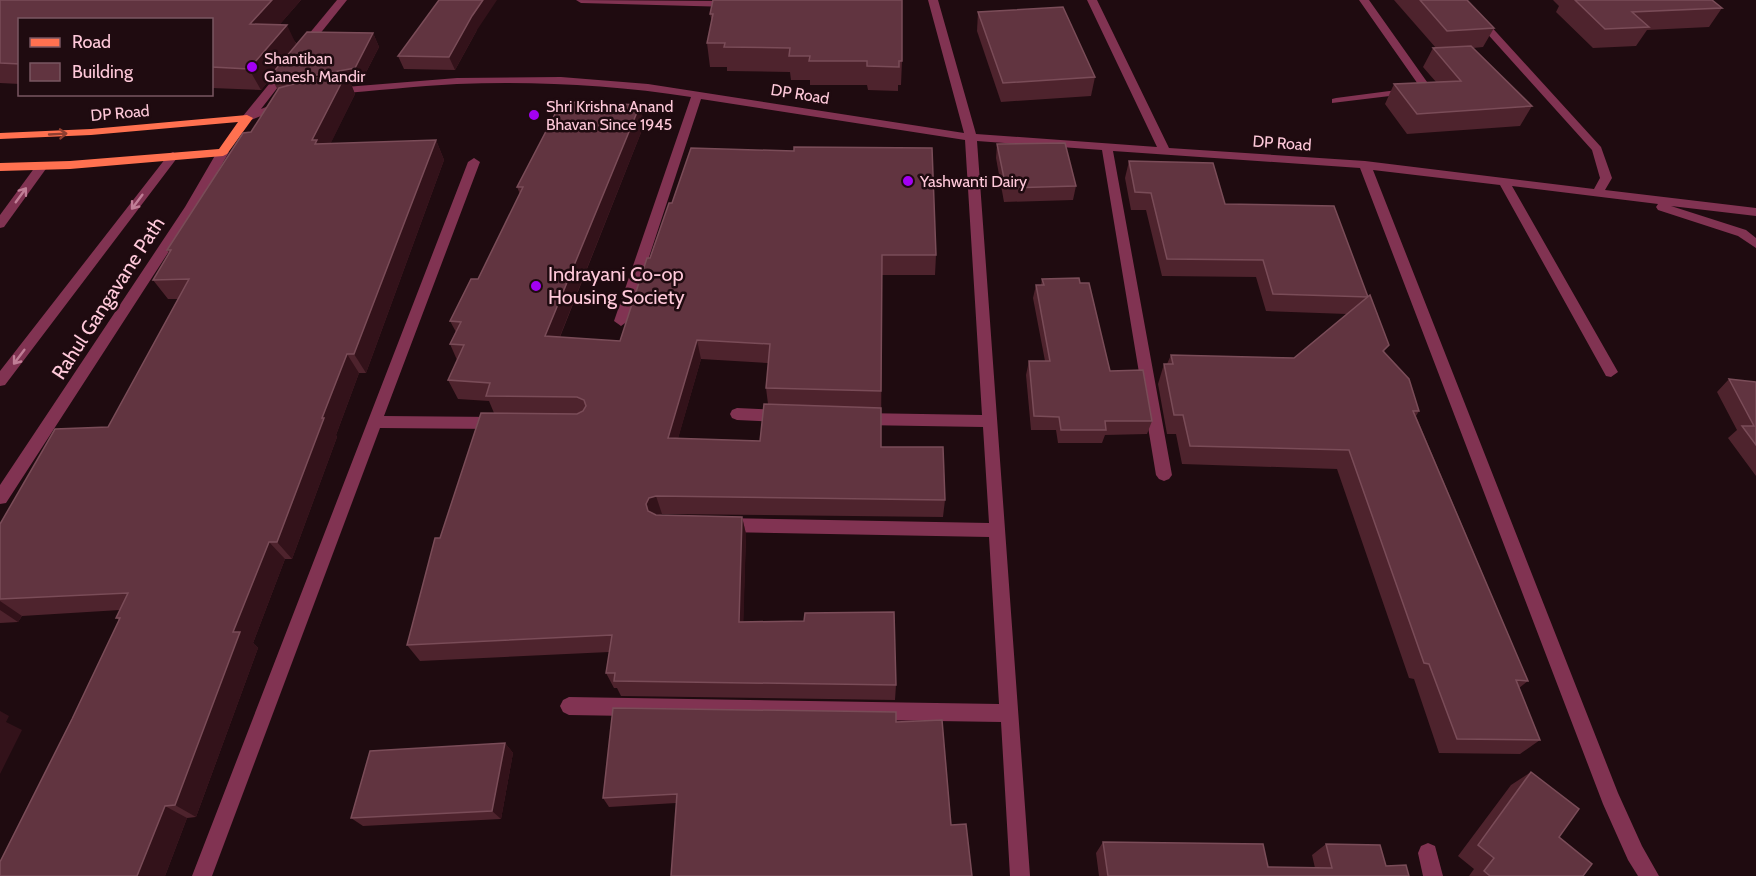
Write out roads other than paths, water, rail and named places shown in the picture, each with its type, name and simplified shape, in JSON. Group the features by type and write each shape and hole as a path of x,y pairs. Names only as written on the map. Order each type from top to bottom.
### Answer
{"main road":[{"name":"DP Road","path":"0,136 91,132 247,118"},
{"name":"Rahul Gangavane Path","path":"223,152 247,118"},
{"path":"0,167 42,166 223,152"}],"street":[{"path":"247,118 342,0"},
{"path":"581,0 748,4"},
{"path":"933,0 971,137 1020,876"},
{"path":"1092,0 1165,151"},
{"path":"1336,101 1427,89 1364,0"},
{"path":"1462,0 1597,149 1606,178 1598,192"},
{"name":"DP Road","path":"318,93 350,88 457,81 561,80 648,87 971,137 1365,165 1756,212"},
{"path":"621,321 697,95"},
{"name":"DP Road","path":"247,118 296,99"},
{"path":"1107,147 1164,475"},
{"name":"Rahul Gangavane Path","path":"0,498 191,208 223,152"},
{"path":"0,381 173,156"},
{"path":"202,876 474,162"},
{"path":"1365,165 1610,796 1635,853 1649,876"},
{"path":"0,224 42,166"},
{"path":"1504,182 1611,372"},
{"path":"1631,196 1742,233 1756,244"},
{"path":"737,414 794,416"},
{"path":"840,418 990,421"},
{"path":"374,422 514,423"},
{"path":"710,524 997,530"},
{"path":"569,706 1009,713"},
{"path":"1428,854 1433,876"}],"place":[{"name":"Shantiban Ganesh Mandir","path":"252,67"},
{"name":"Shri Krishna Anand Bhavan Since 1945","path":"534,115"},
{"name":"Yashwanti Dairy","path":"908,181"},
{"name":"Indrayani Co-op Housing Society","path":"536,286"}]}
